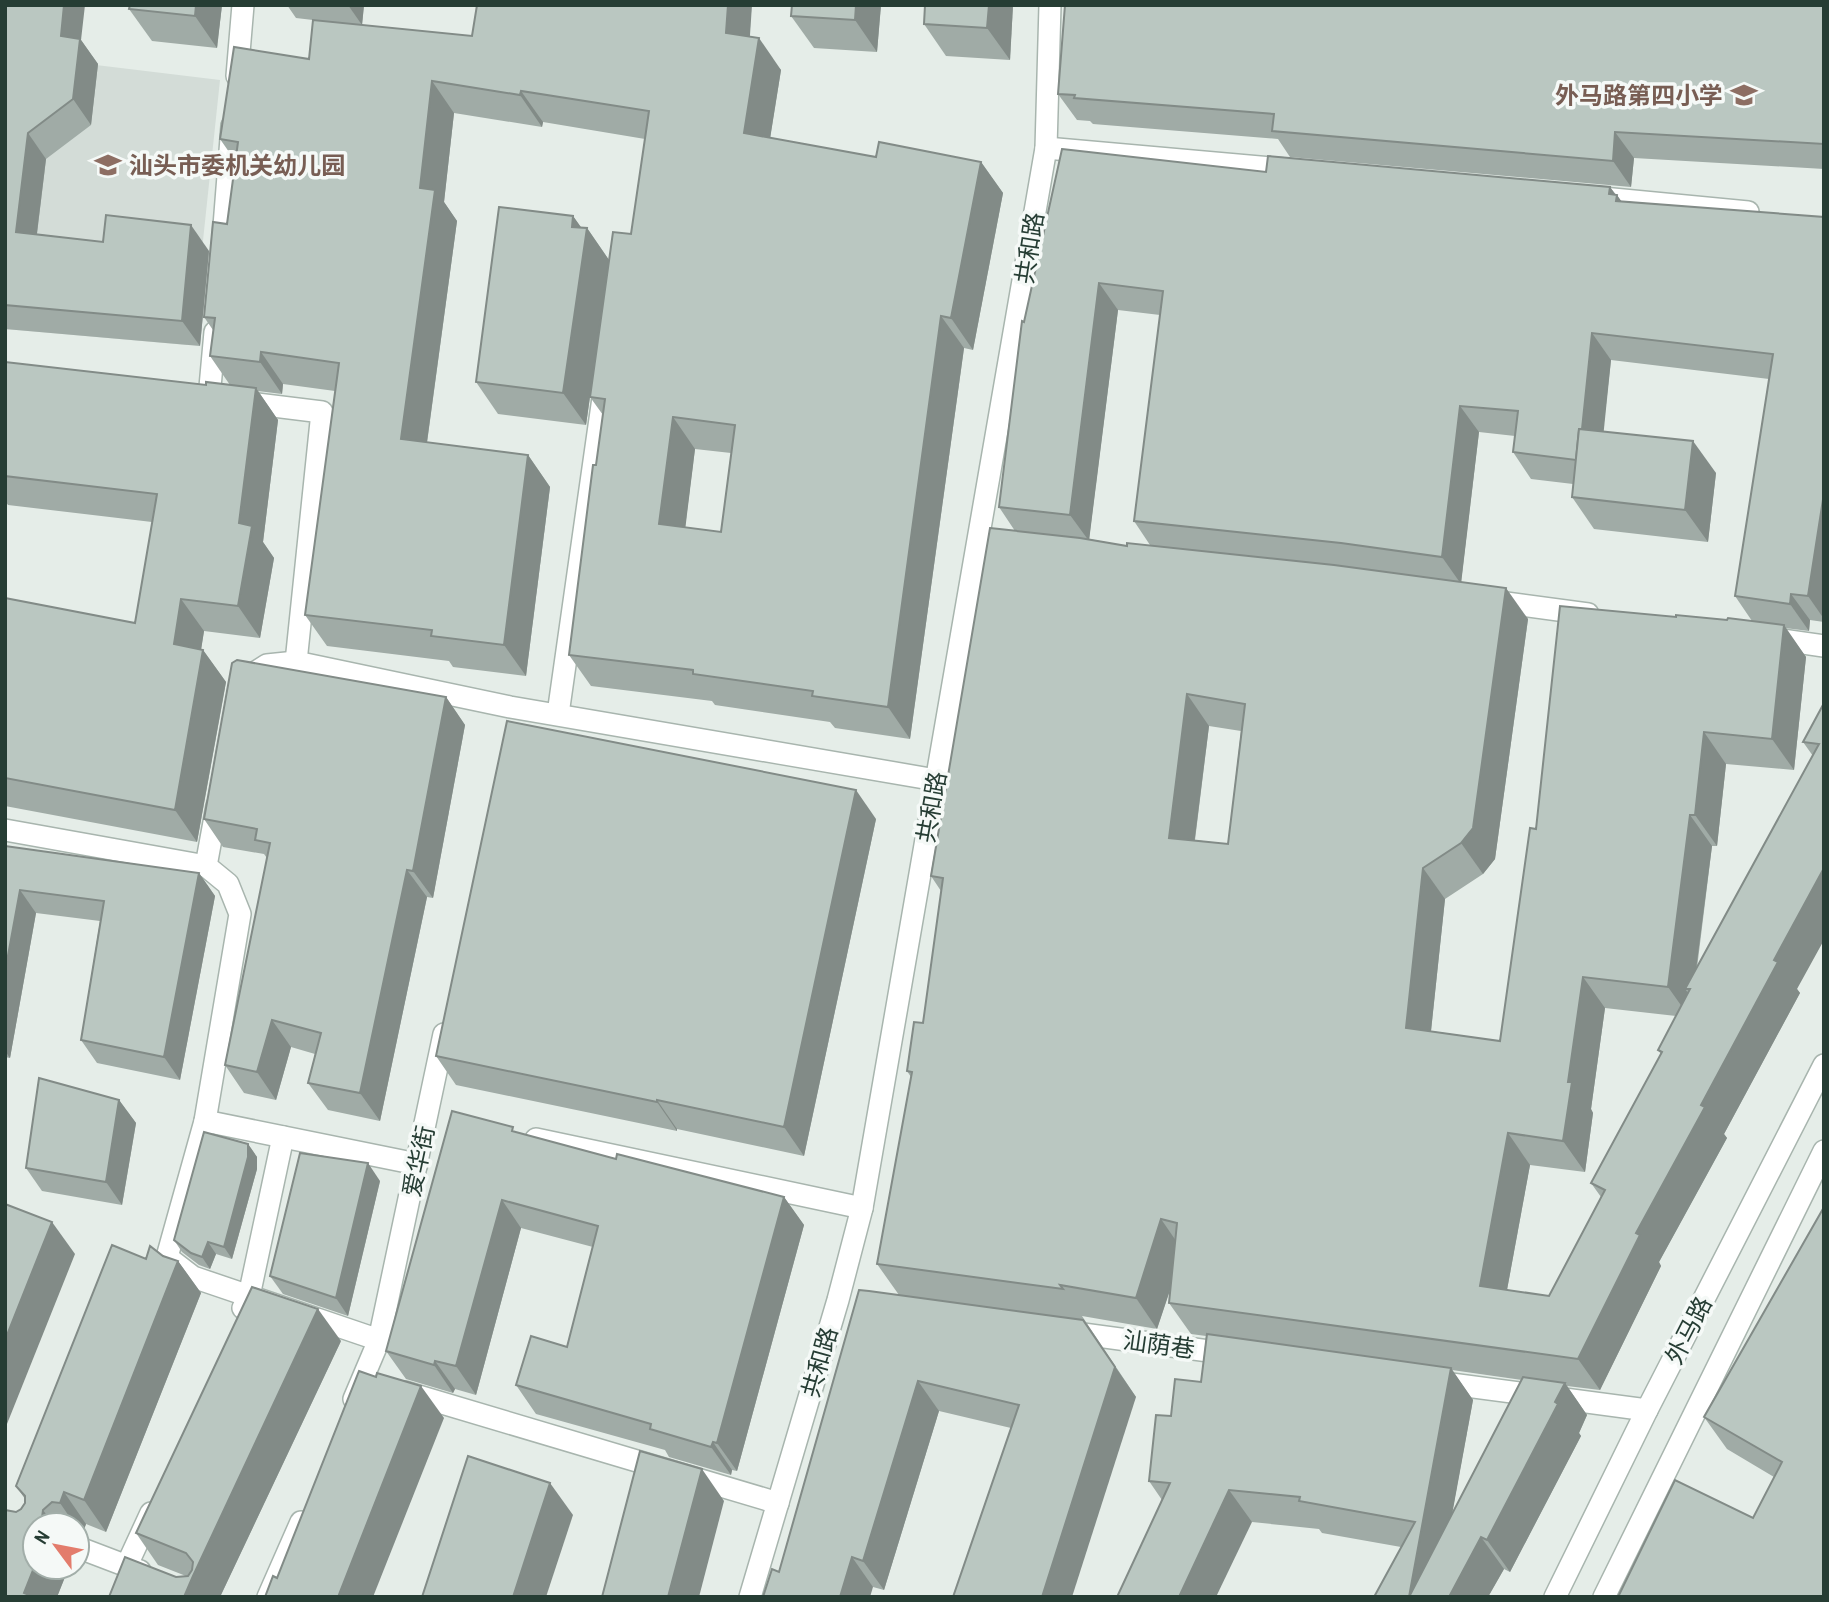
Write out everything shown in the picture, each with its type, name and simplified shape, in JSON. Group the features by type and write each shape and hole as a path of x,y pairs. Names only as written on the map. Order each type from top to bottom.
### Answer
{"street":[{"path":"219,276 243,5"},
{"name":"共和路","path":"750,1597 838,1300 862,1208 936,779 985,544 1046,148 1050,5"},
{"path":"1046,148 1310,172"},
{"path":"1574,196 1768,213"},
{"path":"216,317 209,398 322,412 296,662"},
{"path":"558,714 608,365"},
{"path":"1467,598 1604,616"},
{"path":"1755,636 1824,646"},
{"path":"237,696 239,683 267,665 296,662 509,714 558,714 936,779"},
{"path":"206,866 220,788"},
{"path":"5,830 206,866 228,884 240,914 205,1121 167,1256 192,1276 379,1340"},
{"name":"爱华街","path":"346,1418 376,1384 379,1340 417,1164 435,1118 449,1014"},
{"name":"外马路","path":"1555,1597 1647,1410 1824,1065"},
{"path":"205,1121 417,1164"},
{"path":"237,1321 249,1296 284,1137"},
{"path":"523,1137 862,1208"},
{"name":"外马路","path":"1604,1597 1824,1151"},
{"path":"838,1300 865,1304"},
{"name":"汕荫巷","path":"1043,1328 1249,1356"},
{"path":"1413,1379 1647,1410"},
{"path":"376,1384 778,1503"},
{"path":"127,1566 160,1493"},
{"path":"268,1597 307,1507"},
{"path":"91,1552 165,1581"}],"shaded area":[{"name":"汕头市委机关幼儿园","path":"5,54 220,80 202,250 187,345 5,329"}],"building":[{"path":"5,5 64,5 61,36 80,39 73,99 28,133 16,232 103,242 106,215 191,225 182,321 5,305"},
{"path":"130,5 196,5 195,16 129,9"},
{"path":"477,5 728,5 726,33 759,38 744,133 876,157 879,142 981,162 951,318 941,316 888,707 812,696 813,691 693,674 693,670 569,655 593,465 596,465 605,399 590,397 613,232 631,234 649,111 521,91 520,95 432,81 420,188 435,190 401,439 528,455 504,645 431,636 432,630 305,615 339,363 261,352 260,362 210,356 215,318 204,317 213,222 227,224 238,142 220,139 234,47 309,59 313,20 472,36","holes":["673,417 735,425 721,532 659,524"]},
{"path":"792,5 856,5 855,20 791,16"},
{"path":"925,5 989,5 987,28 924,24"},
{"path":"1065,5 1824,5 1824,144 1615,132 1613,161 1272,131 1274,114 1074,98 1075,95 1058,94"},
{"path":"1062,149 1266,172 1268,156 1610,187 1609,194 1617,195 1616,201 1824,217 1824,493 1808,596 1791,594 1790,604 1735,596 1773,354 1592,333 1576,460 1513,452 1518,411 1460,406 1442,557 1341,543 1134,521 1163,291 1099,283 1070,515 999,507 1022,321 1024,322"},
{"path":"499,207 573,216 572,227 587,228 563,393 476,382"},
{"path":"5,362 206,385 206,382 256,388 239,523 252,526 238,606 181,599 174,644 203,650 175,810 5,778 5,598 135,623 157,494 5,476"},
{"path":"1579,429 1693,441 1685,510 1572,497"},
{"path":"990,528 1127,546 1127,543 1334,565 1506,588 1473,828 1461,843 1423,868 1406,1028 1500,1041 1530,828 1536,829 1560,606 1676,617 1728,618 1784,625 1772,739 1704,732 1695,815 1690,815 1668,987 1583,977 1568,1082 1572,1082 1563,1141 1508,1133 1480,1286 1549,1296 1605,1190 1591,1183 1662,1052 1658,1050 1690,989 1685,989 1819,744 1803,742 1824,703 1824,868 1774,960 1778,962 1701,1105 1705,1107 1636,1233 1640,1235 1578,1359 1169,1303 1177,1223 1161,1219 1136,1298 1060,1285 1063,1289 877,1264 912,1072 907,1071 914,1022 923,1023 943,878 931,876","holes":["1187,694 1245,704 1228,844 1169,838"]},
{"path":"237,660 446,697 413,871 407,870 360,1093 308,1083 321,1033 272,1020 257,1072 225,1065 270,843 255,840 257,829 204,819 232,663"},
{"path":"507,721 856,790 784,1127 436,1056"},
{"path":"5,846 199,873 164,1057 81,1040 104,901 20,890 5,972"},
{"path":"39,1078 119,1100 106,1182 26,1168"},
{"path":"452,1111 513,1127 512,1131 616,1159 617,1154 784,1197 717,1443 713,1442 711,1447 650,1429 651,1424 516,1385 531,1336 567,1347 598,1226 502,1200 456,1366 435,1361 434,1365 386,1351"},
{"path":"204,1132 248,1144 248,1157 224,1247 208,1242 202,1257 191,1253 174,1240"},
{"path":"300,1153 368,1163 336,1298 270,1276"},
{"path":"5,1204 52,1222 5,1340"},
{"path":"1824,1207 1824,1597 1618,1597 1675,1480 1753,1518 1782,1462 1704,1417"},
{"path":"112,1245 146,1259 150,1246 163,1256 178,1261 84,1500 64,1492 60,1503 52,1502 43,1511 21,1511 21,1581 29,1581 24,1593 34,1597 5,1597 5,1510 16,1512 25,1503 25,1496 16,1486"},
{"path":"252,1287 318,1309 184,1597 109,1597 125,1557 176,1577 188,1576 192,1570 193,1562 186,1553 136,1533"},
{"path":"859,1290 1083,1320 1115,1367 1042,1597 953,1597 1019,1405 918,1381 863,1561 852,1557 840,1597 763,1597 772,1569 779,1572"},
{"path":"1207,1334 1451,1368 1409,1597 1374,1597 1415,1522 1299,1501 1300,1497 1229,1490 1179,1597 1117,1597 1170,1483 1149,1481 1156,1415 1171,1416 1175,1379 1201,1382"},
{"path":"359,1371 376,1377 377,1373 421,1386 338,1597 265,1597 273,1576 277,1578"},
{"path":"1523,1377 1565,1383 1555,1402 1558,1404 1487,1540 1481,1537 1449,1597 1409,1597"},
{"path":"640,1451 702,1469 668,1597 602,1597"},
{"path":"468,1456 550,1483 513,1597 422,1597"}],"place":[{"name":"外马路第四小学","path":"1744,95"},
{"name":"汕头市委机关幼儿园","path":"108,165"}]}
